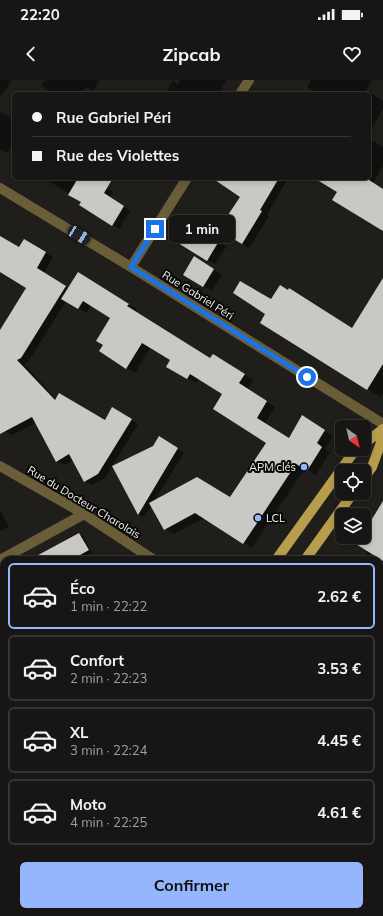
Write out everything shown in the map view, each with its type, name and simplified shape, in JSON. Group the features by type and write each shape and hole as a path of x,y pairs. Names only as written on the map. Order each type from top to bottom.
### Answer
{"main road":[{"path":"371,438 383,429"},
{"path":"371,468 383,437"},
{"path":"279,556 350,456"},
{"path":"308,556 348,500"}],"street":[{"path":"241,92 249,80"},
{"path":"131,267 186,180"},
{"name":"Rue Gabriel Péri","path":"0,188 131,267 383,424"},
{"name":"Rue du Docteur Charolais","path":"0,466 84,514 148,556"},
{"path":"7,556 84,514"}],"building":[{"path":"77,180 112,180 104,193 124,206 112,226 79,205 81,202 68,195"},
{"path":"215,180 278,180 260,210 262,211 242,244 218,230 240,197"},
{"path":"317,180 369,180 383,189 383,231 332,200 337,192"},
{"path":"191,223 219,241 207,261 178,243"},
{"path":"0,236 19,247 24,239 46,252 37,268 66,286 21,358 17,360 55,400 59,393 105,420 112,407 132,419 98,474 84,482 69,454 56,462 32,417 0,434 0,330 26,288 0,272"},
{"path":"194,256 214,269 203,287 183,275"},
{"path":"78,272 129,304 127,306 210,358 213,354 245,374 239,383 267,401 257,418 289,438 302,415 325,430 317,443 322,447 307,471 296,464 243,544 195,513 164,530 149,503 197,477 230,497 266,443 213,409 222,394 190,374 187,379 166,367 170,360 142,343 126,369 99,351 103,345 96,341 110,318 83,301 78,309 61,299"},
{"path":"383,278 383,364 367,390 260,323 265,314 233,293 240,281 271,299 280,285 288,290 289,288 352,328"},
{"path":"159,436 178,448 138,515 112,466 153,446"},
{"path":"383,501 383,556 375,556 356,544 371,544 371,521"},
{"path":"79,533 89,550 78,556 36,556"}],"place":[{"name":"APM clés","path":"304,467"},
{"name":"LCL","path":"258,518"}],"route":[{"path":"155,229 131,267 307,377"}]}
